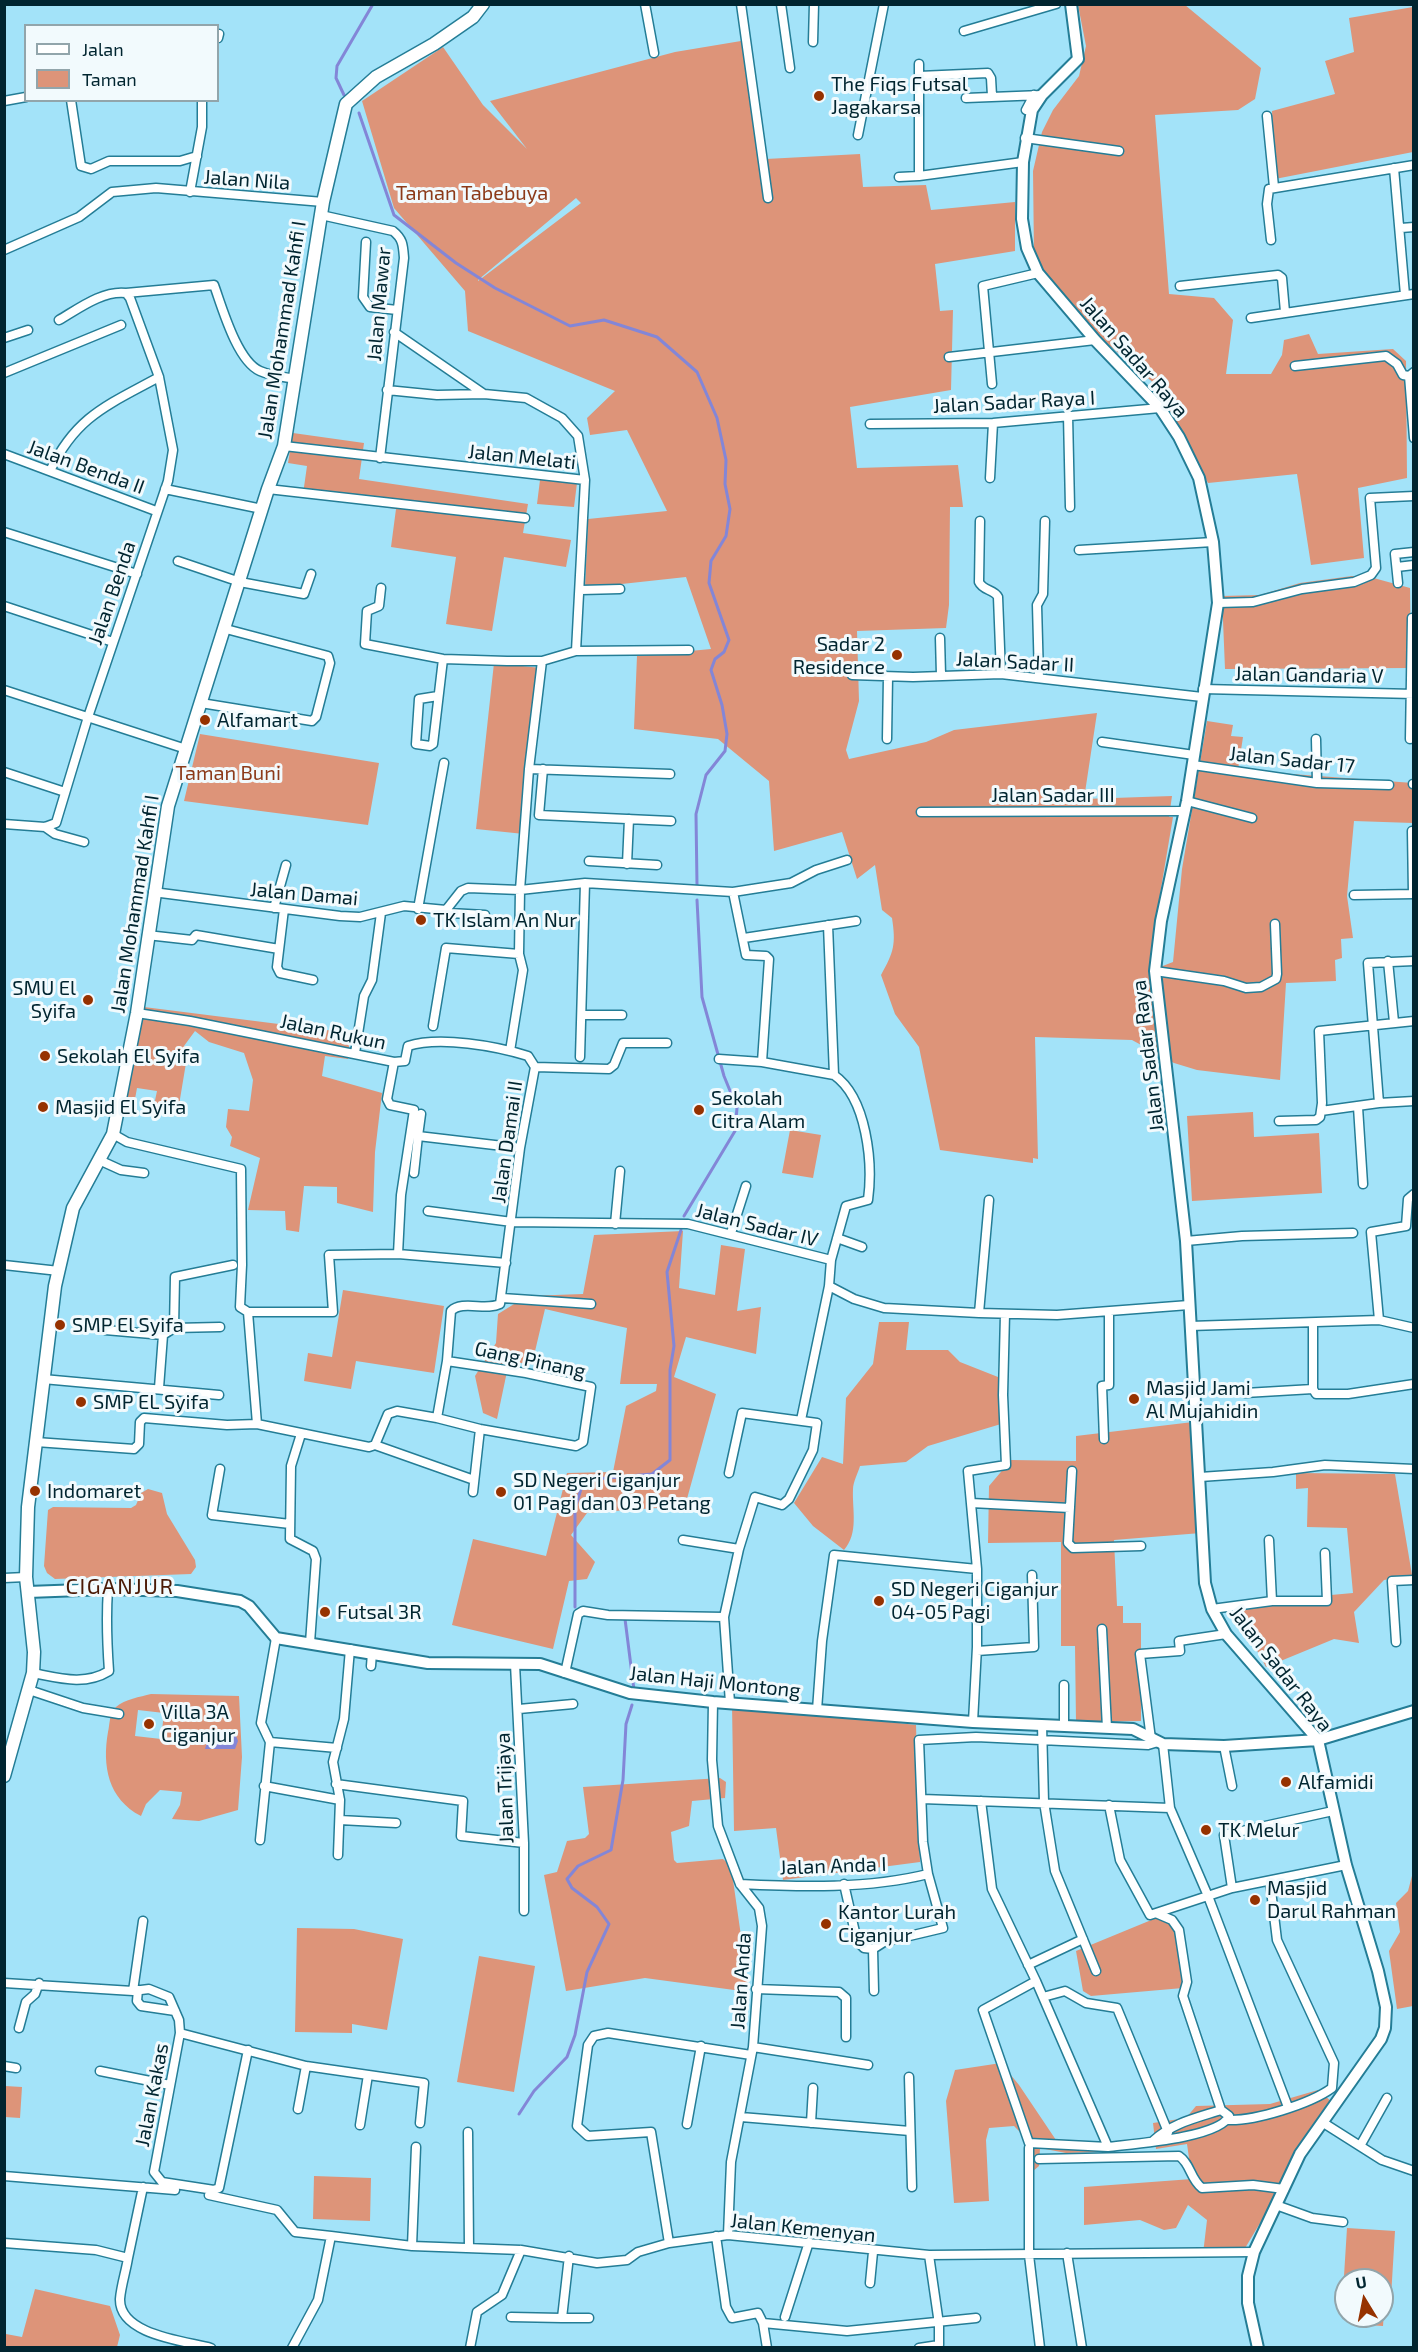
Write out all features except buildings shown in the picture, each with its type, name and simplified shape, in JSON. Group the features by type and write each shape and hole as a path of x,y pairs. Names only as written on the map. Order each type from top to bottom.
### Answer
{"main road":[{"name":"Jalan Mohammad Kahfi I","path":"6,1769 33,1673 34,1652 26,1577 28,1507 59,1271 73,1208 113,1134 137,1013 153,892 168,806 226,629 268,489 284,446 323,202 346,104 376,77 434,44 473,17 483,4"}],"street":[{"path":"645,4 654,52"},
{"path":"741,4 768,198"},
{"path":"781,4 790,68"},
{"path":"813,42 814,4"},
{"path":"858,135 885,4"},
{"path":"964,31 1056,4"},
{"name":"Jalan Sadar Raya","path":"1071,4 1078,59 1038,95 1025,138 1022,219 1027,248 1038,273 1095,340 1160,408 1179,437 1199,478 1213,542 1218,603 1194,760 1161,921 1155,972 1161,1061 1186,1240 1205,1583 1212,1609 1226,1634 1318,1740 1346,1865 1378,1971 1386,2007 1385,2028 1380,2039 1300,2154 1254,2252 1248,2276 1248,2303 1258,2348"},
{"path":"919,64 919,176"},
{"path":"919,76 988,73 991,78 992,96"},
{"path":"966,99 1038,95"},
{"path":"1026,110 1038,95"},
{"path":"4,101 24,97"},
{"path":"71,102 81,166 91,169 109,161 173,161 197,156"},
{"name":"Jalan Nila","path":"202,102 202,127 190,192 323,202"},
{"path":"1267,117 1274,187"},
{"path":"1025,138 1119,151"},
{"path":"899,177 1023,162"},
{"path":"1271,240 1269,189 1413,165"},
{"path":"1251,318 1409,295 1394,168"},
{"path":"4,250 79,217 112,192 156,188 190,192"},
{"name":"Jalan Mawar","path":"321,215 386,229 401,238 404,258 380,458"},
{"path":"1401,228 1413,227"},
{"path":"366,242 363,297 370,307 397,310"},
{"path":"992,384 987,352 983,286 1038,273"},
{"path":"1180,286 1278,275 1282,278 1285,312"},
{"path":"59,320 94,300 119,292 214,285 234,337 252,364 258,370 296,380"},
{"name":"Jalan Benda","path":"45,827 56,823 88,717 165,489 173,450 159,377 138,318 126,293"},
{"path":"4,373 121,325"},
{"path":"4,338 28,330"},
{"path":"394,332 484,394"},
{"path":"949,357 1095,340"},
{"path":"1295,366 1386,356 1397,364 1403,375 1411,374 1413,438"},
{"path":"50,471 72,433 90,416 159,377"},
{"path":"387,390 437,395 484,394 526,398 562,418 578,436 585,480"},
{"name":"Jalan Sadar Raya I","path":"870,424 993,423 1160,408"},
{"path":"1068,415 1070,507"},
{"path":"990,478 993,423"},
{"name":"Jalan Melati","path":"284,446 585,480 576,651"},
{"name":"Jalan Benda II","path":"4,454 156,511"},
{"path":"165,489 262,509"},
{"path":"268,489 525,518"},
{"path":"1218,603 1253,602 1302,589 1354,582 1371,575 1377,568 1370,498 1413,496"},
{"path":"980,521 979,582 983,588 995,592 998,597 1001,674"},
{"path":"1039,678 1036,605 1043,594 1045,521"},
{"path":"4,532 137,574"},
{"path":"1078,549 1213,542"},
{"path":"1398,583 1395,554 1413,552"},
{"path":"178,561 240,582 304,594 311,574"},
{"path":"1397,567 1413,565"},
{"path":"381,588 379,606 367,611 365,644 443,659 542,661 576,651 689,650"},
{"path":"581,590 620,589"},
{"path":"4,606 113,642"},
{"path":"1410,739 1412,618"},
{"path":"201,703 312,721 316,717 330,663 328,656 226,629"},
{"path":"940,638 941,675"},
{"path":"438,696 419,699 416,744 432,746 443,659"},
{"path":"520,890 529,769 542,661"},
{"name":"Jalan Sadar II","path":"852,675 1001,674 1203,693"},
{"path":"888,676 888,739"},
{"path":"4,690 186,749"},
{"name":"Jalan Gandaria V","path":"1203,693 1412,694"},
{"path":"1316,739 1317,783"},
{"name":"Jalan Sadar 17","path":"1102,742 1317,783 1389,785"},
{"path":"418,909 444,763"},
{"path":"529,769 670,774"},
{"path":"543,769 539,815 671,821"},
{"path":"4,772 65,792"},
{"name":"Jalan Sadar III","path":"921,812 1186,806 1252,818"},
{"path":"627,864 628,819"},
{"path":"4,824 45,827 55,834 84,842"},
{"path":"1354,895 1413,894 1412,831"},
{"path":"446,910 461,891 468,888 520,890 585,883 733,892 791,883 816,870 848,860"},
{"path":"589,861 657,866"},
{"path":"274,908 286,865"},
{"path":"580,1057 585,883"},
{"name":"Jalan Damai II","path":"510,1051 523,970 519,954 520,890"},
{"name":"Jalan Damai","path":"153,892 360,917 381,913 392,907 404,906 446,910 450,913 485,915"},
{"path":"733,892 746,955 766,956 769,959 762,1062"},
{"path":"284,909 277,967 280,973 313,980"},
{"path":"355,1053 364,996 372,980 381,913"},
{"path":"744,938 856,921"},
{"path":"1155,972 1224,981 1246,988 1261,987 1276,979 1275,924"},
{"path":"828,925 834,1075"},
{"path":"147,935 192,940 196,935 279,949"},
{"path":"433,1026 446,948 519,954"},
{"path":"1388,962 1394,1022"},
{"path":"1379,1102 1368,963 1413,962"},
{"name":"Jalan Rukun","path":"137,1013 394,1062 405,1062 408,1046 436,1041 510,1051 528,1056 535,1067"},
{"path":"583,1014 622,1015"},
{"path":"1279,1121 1316,1120 1321,1111 1318,1033 1324,1029 1413,1021"},
{"path":"535,1067 609,1069 614,1065 623,1043 667,1043"},
{"path":"719,1059 762,1062 834,1075 844,1082 858,1107 871,1173 868,1200 846,1206 831,1260"},
{"path":"394,1062 387,1099 390,1105 414,1110 401,1195 398,1254"},
{"name":"Jalan Damai II","path":"512,1222 520,1148 535,1067"},
{"path":"1321,1111 1379,1102 1413,1101"},
{"path":"1358,1107 1363,1184"},
{"path":"414,1173 422,1114"},
{"path":"113,1134 127,1142 242,1169 240,1307 248,1312 333,1312 329,1255 398,1254 506,1263"},
{"path":"418,1136 520,1148"},
{"path":"99,1160 122,1170 144,1173"},
{"path":"615,1224 620,1171"},
{"path":"731,1233 746,1186"},
{"path":"1379,1320 1371,1232 1406,1226 1408,1199 1413,1194"},
{"path":"979,1313 989,1200"},
{"name":"Jalan Sadar IV","path":"428,1211 512,1222 688,1224 831,1260 829,1286 801,1420"},
{"path":"512,1222 502,1298 591,1304"},
{"path":"1186,1240 1353,1233"},
{"path":"837,1238 862,1247"},
{"path":"4,1265 59,1271"},
{"path":"174,1328 175,1277 233,1265"},
{"path":"829,1286 854,1299 884,1308 1005,1314 1109,1312 1189,1305"},
{"name":"Gang Pinang","path":"437,1418 447,1361 451,1311 460,1307 493,1307 500,1304 502,1298"},
{"path":"248,1312 257,1424"},
{"path":"1104,1439 1102,1386 1109,1385 1109,1312"},
{"path":"973,1722 977,1651 977,1569 968,1471 1006,1465 1003,1395 1005,1314"},
{"path":"1190,1326 1313,1324 1379,1320 1413,1328"},
{"path":"1313,1324 1313,1389 1316,1394 1331,1396 1413,1384"},
{"path":"105,1330 163,1335 174,1328 220,1327"},
{"path":"159,1388 163,1335"},
{"name":"Gang Pinang","path":"447,1361 526,1372 591,1387 584,1442 576,1446 480,1429"},
{"path":"43,1379 219,1395"},
{"path":"1245,1393 1313,1389"},
{"path":"375,1445 388,1414 397,1411 480,1429 473,1492"},
{"path":"729,1473 742,1413 817,1423 813,1450 789,1499 782,1505 755,1497 724,1617 730,1703"},
{"path":"36,1442 134,1449 139,1444 140,1422 144,1418 227,1425 257,1424 369,1447 375,1445 474,1480"},
{"path":"301,1434 291,1466 290,1539 313,1551 316,1559 309,1643"},
{"path":"1200,1477 1273,1472 1325,1465 1413,1469"},
{"path":"220,1469 212,1515 290,1524"},
{"path":"1072,1470 1068,1543 1072,1548 1141,1546"},
{"path":"971,1503 1070,1508"},
{"path":"683,1540 740,1549"},
{"path":"1269,1540 1272,1600"},
{"path":"1212,1609 1272,1600 1327,1601 1325,1553"},
{"path":"817,1710 822,1641 834,1555 977,1569"},
{"path":"977,1651 1034,1647 1032,1575"},
{"path":"4,1578 26,1577"},
{"path":"1396,1642 1392,1581 1413,1580"},
{"path":"28,1592 108,1589 177,1591 240,1601 249,1606 276,1638 261,1723 270,1742 260,1840"},
{"path":"33,1673 68,1680 96,1679 109,1671 109,1625 106,1616 108,1589"},
{"path":"565,1673 578,1614 583,1611 608,1615 724,1617"},
{"path":"1102,1629 1107,1728"},
{"path":"1226,1634 1179,1641 1180,1651 1140,1654 1170,1808 1208,1896 1287,2107"},
{"name":"Jalan Haji Montong","path":"276,1638 428,1663 540,1664 630,1693 713,1702 973,1722 1133,1729 1157,1742 1224,1746 1318,1740 1413,1711"},
{"path":"338,1856 339,1800 333,1762 344,1719 350,1649"},
{"path":"371,1666 372,1653"},
{"name":"Jalan Trijaya","path":"515,1664 524,1843 524,1911"},
{"path":"1064,1685 1064,1726"},
{"path":"29,1690 83,1708 119,1714"},
{"name":"Jalan Anda","path":"713,1702 712,1760 718,1826 740,1884 759,1908 762,1926 752,2051 731,2162 728,2235"},
{"path":"519,1708 573,1704"},
{"path":"1042,1725 1044,1802 1055,1871 1096,1971"},
{"path":"844,1884 857,1941 864,1948 873,1949 884,1942 944,1928 928,1874 923,1842 918,1740 976,1737 1148,1745 1157,1742"},
{"path":"270,1742 337,1748"},
{"path":"1224,1746 1232,1786"},
{"path":"336,1784 463,1801 462,1836 524,1843"},
{"path":"264,1786 339,1800"},
{"path":"922,1799 1170,1808"},
{"path":"981,1801 992,1889 1036,1981 1108,2146"},
{"path":"1109,1805 1120,1860 1150,1915 1232,1888 1346,1865"},
{"path":"1232,1888 1224,1835 1333,1811"},
{"path":"340,1820 396,1823"},
{"name":"Jalan Anda I","path":"740,1884 783,1886 844,1884 903,1880 928,1874"},
{"path":"1270,1882 1277,1940 1334,2063 1332,2088"},
{"path":"1158,1914 1172,1920 1179,1930 1187,1982 1183,1996 1221,2110 1229,2116 1228,2120"},
{"path":"143,1921 136,1993 141,2006 176,2011"},
{"path":"1028,1965 1083,1939"},
{"path":"873,1949 873,1991"},
{"path":"1036,1981 982,2010 1029,2143 1108,2146 1171,2139 1221,2125 1228,2120 1242,2120 1322,2096 1332,2088 1348,2087"},
{"path":"4,1983 39,1983 136,1993 149,1989 169,1996 176,2011"},
{"path":"19,2028 26,2002 34,1994 39,1983"},
{"path":"756,1989 839,1992 846,1998 846,2037"},
{"path":"1042,1997 1065,1991 1086,2003 1117,2008 1171,2139"},
{"name":"Jalan Kakas","path":"176,2011 180,2033 154,2172 162,2182 214,2190 219,2188 248,2050"},
{"path":"180,2033 306,2066 424,2083 420,2123"},
{"path":"669,2243 651,2132 588,2136 577,2126 588,2045 594,2036 608,2033 868,2065"},
{"path":"687,2124 701,2046"},
{"path":"4,2066 16,2068"},
{"path":"298,2109 306,2066"},
{"path":"100,2071 170,2085"},
{"path":"360,2125 368,2075"},
{"path":"909,2078 912,2187"},
{"path":"811,2123 813,2088"},
{"path":"1360,2146 1387,2098"},
{"path":"1154,2141 1166,2128 1221,2110"},
{"path":"741,2117 910,2132"},
{"path":"1322,2122 1393,2166 1413,2171"},
{"path":"468,2132 469,2248"},
{"path":"412,2246 416,2148"},
{"path":"1029,2148 1029,2254 1040,2348"},
{"path":"1039,2159 1179,2156 1187,2162 1194,2182 1202,2188 1253,2185 1284,2189"},
{"name":"Jalan Kemenyan","path":"4,2176 143,2187 217,2196 277,2210 295,2232 412,2246 521,2250 569,2256 597,2263 627,2260 638,2252 669,2243 728,2235 809,2242 873,2252 929,2255 1254,2252"},
{"path":"143,2187 120,2301 124,2316 134,2327 169,2343 211,2348"},
{"path":"1276,2205 1312,2218 1343,2222"},
{"path":"292,2347 318,2300 331,2236"},
{"path":"716,2236 726,2307 732,2318 758,2313 764,2323 767,2348"},
{"path":"785,2317 809,2242"},
{"path":"4,2243 96,2250 128,2258"},
{"path":"470,2348 477,2312 502,2295 521,2250"},
{"path":"870,2283 873,2252"},
{"path":"1067,2253 1082,2348"},
{"path":"919,2348 939,2345 939,2324 929,2255"},
{"path":"562,2318 569,2256"},
{"path":"511,2317 589,2319"},
{"path":"764,2323 847,2331 939,2324 976,2318"}],"green space":[{"path":"1078,5 1185,5 1261,68 1255,99 1238,110 1155,115 1169,294 1214,298 1233,320 1226,374 1271,374 1282,355 1284,340 1309,334 1318,354 1393,349 1406,361 1407,478 1358,488 1364,558 1311,565 1297,474 1208,483 1156,385 1102,339 1057,292 1034,255 1033,171 1042,132 1053,110 1079,76 1086,46"},
{"path":"1413,7 1413,152 1275,179 1272,111 1335,94 1325,61 1354,52 1349,18"},
{"name":"Taman Tabebuya","path":"747,40 766,159 860,154 863,187 926,185 931,210 1015,202 1015,251 935,264 940,311 953,310 951,390 850,407 857,468 958,465 963,507 950,507 949,605 946,628 857,631 859,701 846,750 849,759 926,742 954,730 1097,713 1084,799 1172,796 1169,817 1173,817 1153,936 1155,969 1173,962 1182,869 1207,721 1233,725 1231,736 1243,737 1238,770 1413,783 1413,823 1354,821 1347,896 1353,938 1341,939 1342,958 1335,960 1336,981 1286,983 1280,1080 1197,1070 1174,1063 1132,1040 1035,1037 1038,1159 1033,1158 1033,1163 940,1150 919,1047 895,1014 881,975 893,948 894,935 892,918 882,910 875,865 857,879 842,832 774,851 769,781 718,739 634,729 637,656 711,649 686,577 585,588 588,519 667,511 627,430 590,435 587,418 615,391 468,331 465,291 394,208 362,101 443,47 483,105 527,149 490,101 675,52","holes":["576,198 581,203 478,281"]},
{"path":"293,433 364,443 359,479 528,504 523,533 571,540 566,567 504,557 492,631 446,624 456,557 391,547 396,509 303,494 307,466 288,463"},
{"path":"541,472 578,475 574,507 537,504"},
{"path":"1352,576 1370,577 1410,588 1411,668 1225,669 1222,596 1260,595 1300,583"},
{"path":"494,663 541,668 524,834 476,829"},
{"name":"Taman Buni","path":"200,734 379,763 368,825 184,801"},
{"path":"144,1007 350,1033 348,1059 325,1056 322,1076 382,1093 375,1152 373,1212 337,1203 337,1187 304,1186 299,1232 286,1230 285,1211 248,1210 260,1158 230,1146 232,1137 226,1127 228,1109 249,1111 253,1080 244,1053 209,1042 195,1031 184,1046 188,1051 179,1105 169,1104 165,1110 153,1110 157,1091 137,1088 135,1099 126,1098"},
{"path":"1253,1112 1254,1137 1319,1133 1322,1193 1192,1201 1187,1116"},
{"path":"790,1130 821,1135 813,1178 782,1173"},
{"path":"683,1231 679,1288 715,1295 721,1245 745,1249 737,1311 761,1307 756,1354 686,1337 674,1377 716,1394 685,1506 587,1513 571,1535 595,1562 587,1579 569,1581 553,1649 452,1625 473,1539 546,1556 567,1473 613,1472 626,1406 656,1391 657,1384 620,1384 627,1328 545,1309 532,1364 509,1362 497,1419 483,1413 475,1376 496,1343 498,1314 527,1296 583,1294 594,1235"},
{"path":"343,1290 444,1306 434,1373 356,1361 351,1389 304,1381 308,1353 332,1357"},
{"path":"879,1322 909,1322 906,1350 948,1350 960,1362 998,1377 1001,1424 928,1446 906,1462 860,1466 853,1486 852,1536 844,1550 813,1526 794,1503 822,1457 843,1464 846,1398 873,1364"},
{"path":"1193,1422 1201,1533 1114,1540 1117,1606 1123,1606 1123,1623 1141,1623 1141,1721 1076,1722 1075,1646 1061,1646 1061,1542 988,1543 989,1486 1011,1460 1076,1461 1076,1436"},
{"path":"1296,1473 1395,1474 1412,1575 1384,1580 1354,1612 1359,1643 1334,1639 1266,1667 1232,1604 1353,1593 1347,1528 1307,1527 1308,1488 1296,1489"},
{"path":"148,1489 162,1493 167,1514 195,1560 196,1567 191,1574 55,1579 47,1573 44,1566 48,1510 53,1507 131,1508 136,1505 141,1493"},
{"path":"151,1694 239,1696 242,1757 238,1810 199,1821 172,1819 180,1805 182,1792 160,1790 146,1804 141,1816 130,1809 114,1791 106,1757 111,1715 120,1704","holes":["138,1710 164,1713 161,1739 135,1736"]},
{"path":"732,1704 916,1725 920,1862 783,1880 776,1828 734,1831"},
{"path":"720,1778 726,1782 725,1798 692,1801 689,1826 671,1832 674,1860 677,1863 723,1859 731,1866 749,1992 645,1978 566,1991 544,1875 557,1872 567,1841 585,1838 589,1834 583,1787"},
{"path":"1413,1872 1413,2006 1397,2009 1389,1951 1400,1932 1396,1903 1408,1891"},
{"path":"1161,1916 1176,1917 1185,1982 1183,1988 1091,1996 1083,1991 1076,1951"},
{"path":"297,1928 354,1929 403,1939 387,2030 352,2024 352,2033 295,2032"},
{"path":"479,1956 535,1966 514,2092 457,2082"},
{"path":"1001,2063 1019,2085 1058,2143 1104,2145 1099,2152 1066,2153 1040,2148 1039,2166 1032,2172 1025,2137 1014,2126 989,2128 986,2140 989,2201 954,2203 946,2101 955,2070"},
{"path":"5,2086 22,2087 20,2118 5,2117"},
{"path":"1318,2090 1332,2102 1241,2255 1203,2254 1207,2220 1188,2205 1176,2228 1164,2230 1140,2220 1084,2225 1084,2187 1192,2179 1187,2144 1156,2149 1153,2123 1186,2118 1196,2106 1270,2104"},
{"path":"314,2176 371,2178 370,2221 313,2219"},
{"path":"1347,2228 1395,2231 1393,2268 1344,2268"},
{"path":"35,2289 110,2306 120,2335 117,2347 5,2347 6,2334 22,2337"}],"water":[{"path":"219,1732 236,1736 238,1741 235,1749 205,1749 209,1736"}],"waterway":[{"path":"344,95 336,78 337,66 373,4"},
{"path":"359,113 394,215 456,263 495,288 570,326 604,320 657,337 697,372 717,418 726,460 725,484 730,509 726,536 711,561 709,583 729,640 724,652 715,659 711,670 722,705 727,734 725,751 706,775 696,814 697,885"},
{"path":"684,1216 735,1131 737,1108 724,1076 702,997 697,900"},
{"path":"575,1607 575,1508 581,1489 596,1479 652,1474 670,1460 670,1370 674,1346 667,1272 681,1230"},
{"path":"625,1619 634,1690"},
{"path":"519,2114 534,2091 567,2057 575,2035 587,1972 609,1924 597,1907 572,1888 567,1879 578,1866 611,1850 623,1780 626,1724 632,1705"}],"place":[{"name":"The Fiqs Futsal Jagakarsa","path":"819,96"},
{"name":"Sadar 2 Residence","path":"897,655"},
{"name":"Alfamart","path":"205,720"},
{"name":"TK Islam An Nur","path":"421,920"},
{"name":"SMU El Syifa","path":"88,1000"},
{"name":"Sekolah El Syifa","path":"45,1056"},
{"name":"Masjid El Syifa","path":"43,1107"},
{"name":"Sekolah Citra Alam","path":"699,1110"},
{"name":"SMP El Syifa","path":"60,1325"},
{"name":"Masjid Jami Al Mujahidin","path":"1134,1399"},
{"name":"SMP EL Syifa","path":"81,1402"},
{"name":"Indomaret","path":"35,1491"},
{"name":"SD Negeri Ciganjur 01 Pagi dan 03 Petang","path":"501,1492"},
{"name":"SD Negeri Ciganjur 04-05 Pagi","path":"879,1601"},
{"name":"Futsal 3R","path":"325,1612"},
{"name":"Villa 3A Ciganjur","path":"149,1724"},
{"name":"Alfamidi","path":"1286,1782"},
{"name":"TK Melur","path":"1206,1830"},
{"name":"Masjid Darul Rahman","path":"1255,1900"},
{"name":"Kantor Lurah Ciganjur","path":"826,1924"}],"district":[{"name":"CIGANJUR","path":"120,1587"}]}
